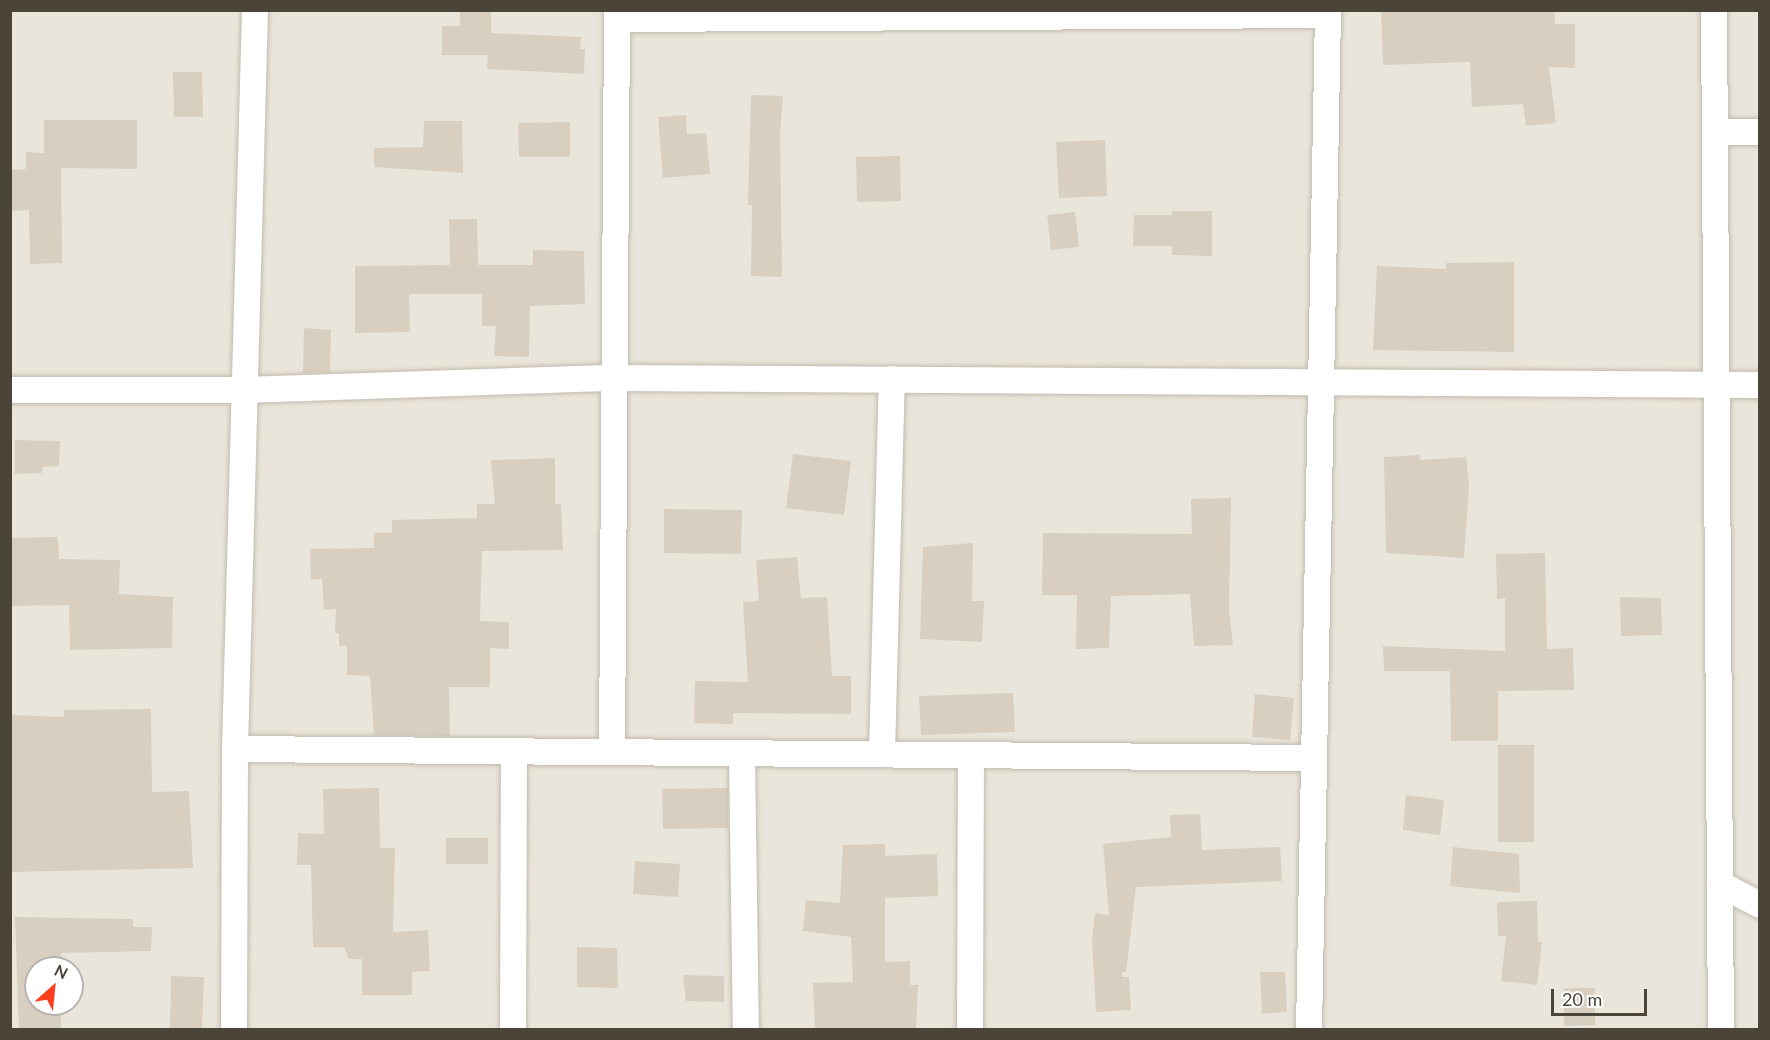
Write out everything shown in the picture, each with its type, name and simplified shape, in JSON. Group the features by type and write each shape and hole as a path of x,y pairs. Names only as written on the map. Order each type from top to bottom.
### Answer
{"street":[{"path":"234,1029 235,748 255,10"},
{"path":"1714,10 1721,1029"},
{"path":"612,752 617,15 1328,13 1309,1029"},
{"path":"1715,132 1760,132"},
{"path":"10,390 244,390 615,378 1760,385"},
{"path":"882,754 892,379"},
{"path":"235,748 1313,758"},
{"path":"513,1029 514,751"},
{"path":"741,753 746,1029"},
{"path":"970,1029 971,755"},
{"path":"1720,884 1760,905"}],"shaded area":[{"path":"10,11 1759,11 1759,1029 11,1029"}],"building":[{"path":"460,10 491,10 491,33 581,37 580,49 585,49 584,74 487,69 488,55 442,55 442,26 460,26"},
{"path":"1381,10 1554,10 1555,24 1575,24 1575,68 1549,67 1556,123 1526,126 1523,104 1472,107 1470,62 1383,65"},
{"path":"173,72 202,72 203,117 174,117"},
{"path":"751,95 783,96 780,134 782,277 751,276 752,205 748,205"},
{"path":"686,115 687,134 706,133 710,174 663,178 658,117"},
{"path":"44,120 137,120 137,169 61,168 62,263 30,264 29,210 10,211 10,170 26,169 26,152 44,153"},
{"path":"424,121 462,121 463,173 374,167 374,148 423,147"},
{"path":"570,122 570,157 519,157 518,123"},
{"path":"1105,140 1107,196 1059,198 1056,142"},
{"path":"900,156 901,201 857,202 856,157"},
{"path":"1172,211 1212,211 1212,256 1172,255 1172,246 1133,246 1134,215 1172,215"},
{"path":"1075,212 1079,247 1051,250 1047,215"},
{"path":"449,219 477,219 478,265 533,265 533,250 584,251 585,304 530,306 529,357 494,356 496,326 482,326 482,294 409,294 410,332 355,333 355,266 450,265"},
{"path":"1514,262 1514,352 1373,350 1377,266 1446,269 1446,263"},
{"path":"304,328 331,330 330,372 303,373"},
{"path":"15,440 60,441 59,466 42,467 42,473 15,474"},
{"path":"793,454 851,461 844,515 786,508"},
{"path":"1419,455 1420,460 1466,457 1469,486 1464,558 1386,553 1384,457"},
{"path":"555,458 555,504 561,504 563,550 482,551 480,621 509,622 509,649 490,648 490,687 449,687 450,736 374,735 370,676 347,675 347,646 339,646 339,633 335,633 336,609 324,610 322,579 311,579 310,549 374,548 374,533 392,533 392,520 477,518 477,504 495,504 491,460"},
{"path":"1231,498 1229,609 1233,645 1194,646 1190,594 1111,596 1109,648 1076,649 1077,595 1042,595 1043,533 1192,534 1191,499"},
{"path":"664,509 742,510 741,554 664,553"},
{"path":"58,537 59,559 120,560 119,594 173,597 172,648 70,650 69,605 10,606 10,538"},
{"path":"973,543 972,601 984,601 982,642 920,639 923,547"},
{"path":"1545,553 1547,649 1573,648 1574,690 1498,691 1498,741 1451,741 1450,671 1384,671 1383,646 1505,651 1505,598 1497,599 1496,554"},
{"path":"797,557 801,598 827,597 832,676 851,676 851,714 733,713 733,724 694,723 695,681 748,682 743,602 759,601 756,560"},
{"path":"1620,597 1661,598 1662,635 1621,636"},
{"path":"1013,693 1015,732 921,735 919,696"},
{"path":"1255,694 1294,698 1290,740 1252,737"},
{"path":"151,709 152,792 189,791 193,868 10,872 10,715 64,717 64,710"},
{"path":"1498,745 1534,745 1534,842 1498,842"},
{"path":"379,788 380,848 395,848 393,932 428,930 430,971 412,972 412,995 362,995 362,959 349,959 344,947 313,947 311,865 297,865 298,833 324,834 323,789"},
{"path":"728,788 728,828 663,829 662,789"},
{"path":"1406,795 1444,800 1440,835 1403,830"},
{"path":"1200,814 1202,850 1280,847 1282,881 1136,887 1126,972 1122,972 1122,977 1129,977 1131,1010 1096,1012 1092,940 1095,913 1109,915 1103,844 1171,837 1170,815"},
{"path":"446,838 488,838 488,864 446,864"},
{"path":"885,844 885,856 937,854 938,896 885,898 885,962 910,961 910,985 918,985 916,1029 815,1029 813,983 853,982 851,937 803,931 806,900 840,903 843,845"},
{"path":"1453,847 1519,854 1520,893 1450,886"},
{"path":"635,861 680,864 678,897 633,894"},
{"path":"1537,901 1538,942 1542,942 1537,985 1501,981 1506,936 1498,936 1497,902"},
{"path":"15,917 133,919 133,927 152,927 151,951 24,956 24,1016 61,1016 61,1029 19,1029"},
{"path":"577,947 617,948 618,988 577,987"},
{"path":"1260,972 1285,972 1287,1012 1262,1014"},
{"path":"683,975 724,976 724,1002 686,1001"},
{"path":"171,976 204,977 202,1029 170,1029"},
{"path":"1564,988 1595,988 1595,1025 1564,1026"}]}
